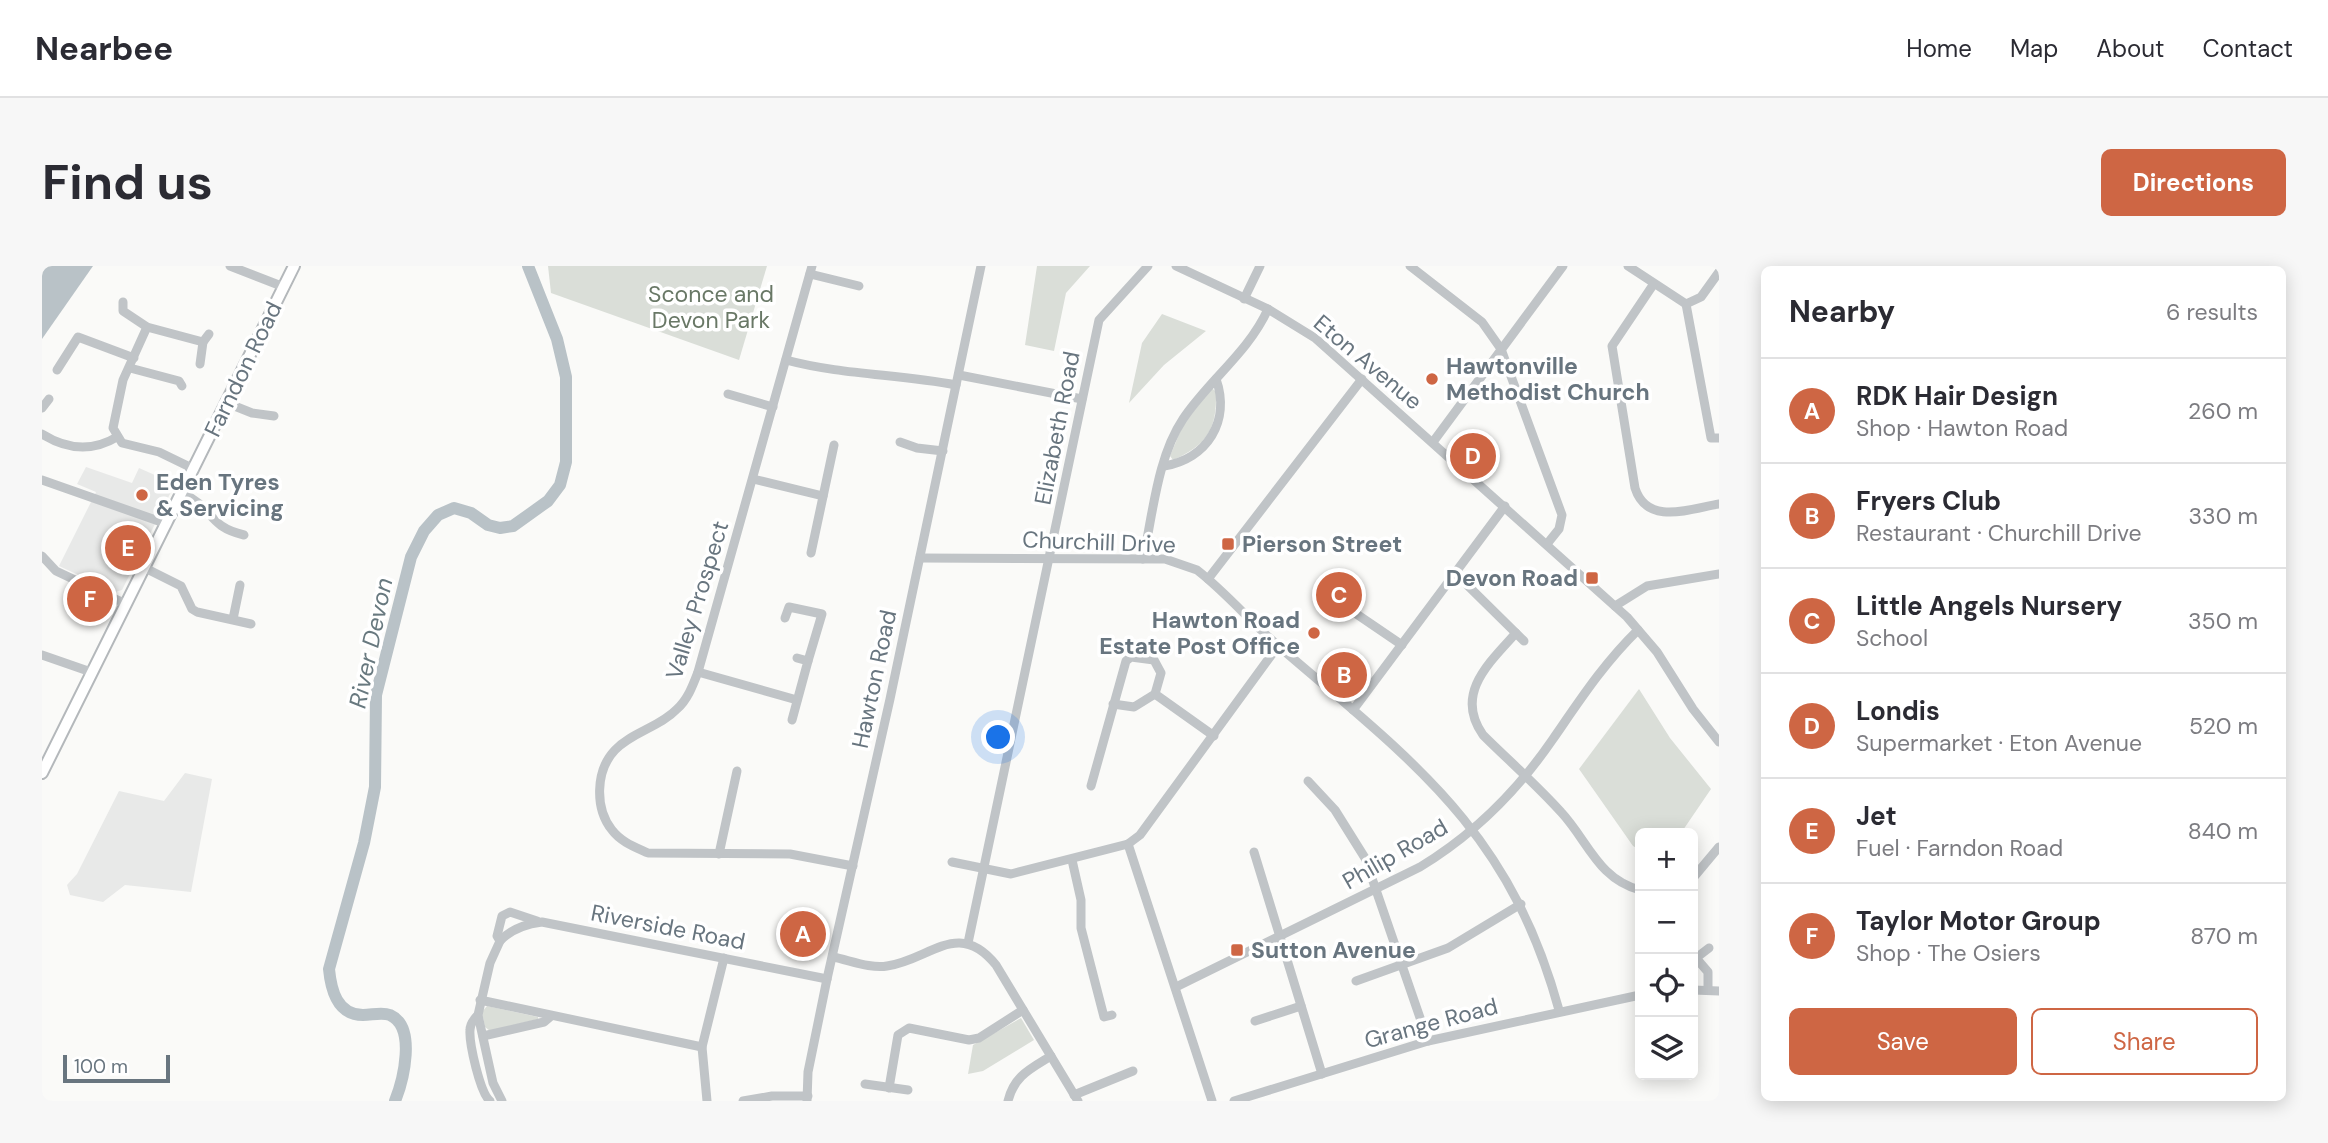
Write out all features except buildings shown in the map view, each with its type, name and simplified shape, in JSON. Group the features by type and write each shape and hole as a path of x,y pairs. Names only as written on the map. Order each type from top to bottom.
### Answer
{"main road":[{"name":"Farndon Road","path":"42,773 294,266"}],"street":[{"path":"230,266 284,287"},
{"name":"Hawton Road","path":"808,1099 808,1072 827,979 981,266"},
{"name":"Elizabeth Road","path":"968,943 1099,320 1147,266"},
{"path":"1244,299 1260,266"},
{"path":"1410,266 1482,323 1501,349 1562,514 1559,529 1547,544"},
{"path":"1433,442 1563,266"},
{"path":"1628,266 1653,285 1686,304 1711,438"},
{"name":"Eton Avenue","path":"1183,268 1268,309 1315,338 1362,379 1639,630 1719,742"},
{"path":"811,270 859,286"},
{"name":"Valley Prospect","path":"811,270 698,672 689,694 677,709 613,751 600,780 600,797 612,830 627,844 648,853 790,854 853,866"},
{"path":"1686,304 1700,298 1719,272"},
{"path":"1653,285 1612,345 1635,488 1642,502 1658,512 1719,504"},
{"path":"116,319 123,306 148,327 206,338 201,365"},
{"path":"1143,559 1164,466 1181,422 1252,340 1268,309"},
{"path":"148,327 123,380 113,428 122,443 159,452 194,469"},
{"path":"57,370 78,337 134,358"},
{"path":"786,360 831,371 958,380 1082,399"},
{"path":"130,368 180,380"},
{"path":"1164,466 1187,460 1212,438 1222,403 1216,379"},
{"path":"1208,579 1362,379"},
{"path":"728,394 773,407"},
{"path":"42,408 49,399"},
{"path":"227,403 251,413 274,416"},
{"path":"42,434 58,444 93,448 117,437"},
{"path":"900,442 917,448 943,451"},
{"path":"811,553 834,445"},
{"path":"753,479 823,496"},
{"path":"42,480 167,524"},
{"path":"182,493 206,507 215,524 225,531 244,535"},
{"path":"1353,710 1505,506"},
{"path":"42,556 56,571 126,604"},
{"name":"Churchill Drive","path":"920,558 1143,559 1182,563 1208,579 1278,646 1419,768 1474,829 1521,904 1537,941 1559,1010"},
{"path":"145,568 181,586 192,608 197,612 251,624"},
{"path":"1455,573 1524,641"},
{"path":"1615,606 1647,586 1719,574"},
{"path":"233,620 240,585"},
{"path":"785,618 789,607 822,614 792,720"},
{"path":"1355,613 1402,645"},
{"name":"Philip Road","path":"1176,987 1377,888 1447,850 1474,829 1524,776 1552,740 1586,687 1639,630"},
{"path":"1516,633 1478,676 1472,707 1483,735 1569,820 1604,871 1623,884 1635,888"},
{"path":"952,862 1011,874 1128,844 1140,835 1278,646"},
{"path":"42,655 91,673"},
{"path":"1091,786 1113,704 1126,660 1132,656 1154,660 1161,673 1155,694 1134,707 1113,704"},
{"path":"797,658 808,661"},
{"path":"698,672 797,700"},
{"path":"1155,694 1214,736"},
{"path":"719,854 737,771"},
{"path":"1308,781 1335,810 1354,838 1377,888 1428,1041"},
{"path":"1128,844 1212,1101"},
{"path":"1698,873 1718,851"},
{"path":"1254,852 1322,1074"},
{"path":"1072,860 1081,900 1081,928 1104,1017"},
{"path":"1356,981 1457,944 1521,904"},
{"name":"Riverside Road","path":"500,941 497,936 502,916 510,912 542,922 827,979"},
{"name":"Riverside Road","path":"502,1101 493,1083 478,1015 480,1000 500,941 506,934 529,924 542,922"},
{"path":"833,957 884,967 946,944 968,943 979,947 996,965 1076,1098 1133,1071"},
{"path":"1698,956 1709,948"},
{"path":"707,1101 702,1047 724,958"},
{"path":"1698,963 1709,975 1708,990"},
{"path":"1698,990 1719,991"},
{"name":"Grange Road","path":"1234,1101 1428,1041 1559,1010 1635,996"},
{"path":"480,1000 702,1047"},
{"path":"1257,1018 1301,1006"},
{"path":"889,1088 898,1035 903,1030 909,1028 969,1040 979,1038 1023,1010"},
{"name":"Riverside Road","path":"478,1015 471,1024 470,1034 483,1090 490,1101"},
{"path":"483,1036 544,1022 551,1016"},
{"path":"967,1051 969,1040"},
{"path":"1008,1101 1012,1086 1022,1074 1051,1056"},
{"path":"865,1084 908,1090"},
{"path":"743,1101 772,1096 808,1099"}],"shaded area":[{"path":"47,266 93,266 42,339 42,272"},
{"path":"86,467 132,483 139,468 175,484 122,590 115,592 59,566 96,492 77,484"},
{"path":"185,773 212,779 191,892 125,885 103,902 70,895 67,885 77,874 119,791 164,801"}],"green space":[{"name":"Sconce and Devon Park","path":"548,266 767,266 739,360 551,293"},
{"path":"1037,266 1090,266 1066,293 1054,351 1025,345"},
{"path":"1162,314 1206,331 1164,365 1129,403 1142,343"},
{"path":"1212,388 1216,392 1216,405 1208,434 1194,448 1173,460 1170,456 1183,425"},
{"path":"1639,689 1670,738 1711,789 1684,828 1635,828 1635,847 1579,769"},
{"path":"487,1006 538,1019 490,1031 485,1027 482,1012"},
{"path":"1021,1018 1034,1040 983,1071 968,1074 973,1045"}],"waterway":[{"name":"River Devon","path":"395,1101 406,1055 403,1031 398,1021 390,1015 354,1014 341,1006 334,993 329,969 364,843 375,787 376,695 411,557 424,531 438,515 454,508 471,513 488,525 500,528 513,526 548,501 560,485 566,462 566,377 557,339 528,266"}],"place":[{"name":"Hawtonville Methodist Church","path":"1432,379"},
{"name":"Londis","path":"1473,456"},
{"name":"Eden Tyres & Servicing","path":"142,495"},
{"name":"Pierson Street","path":"1228,544"},
{"name":"Jet","path":"128,548"},
{"name":"Devon Road","path":"1592,578"},
{"name":"Little Angels Nursery","path":"1339,595"},
{"name":"Taylor Motor Group","path":"90,599"},
{"name":"Hawton Road Estate Post Office","path":"1314,633"},
{"name":"Fryers Club","path":"1344,675"},
{"name":"RDK Hair Design","path":"803,934"},
{"name":"Sutton Avenue","path":"1237,950"}]}
